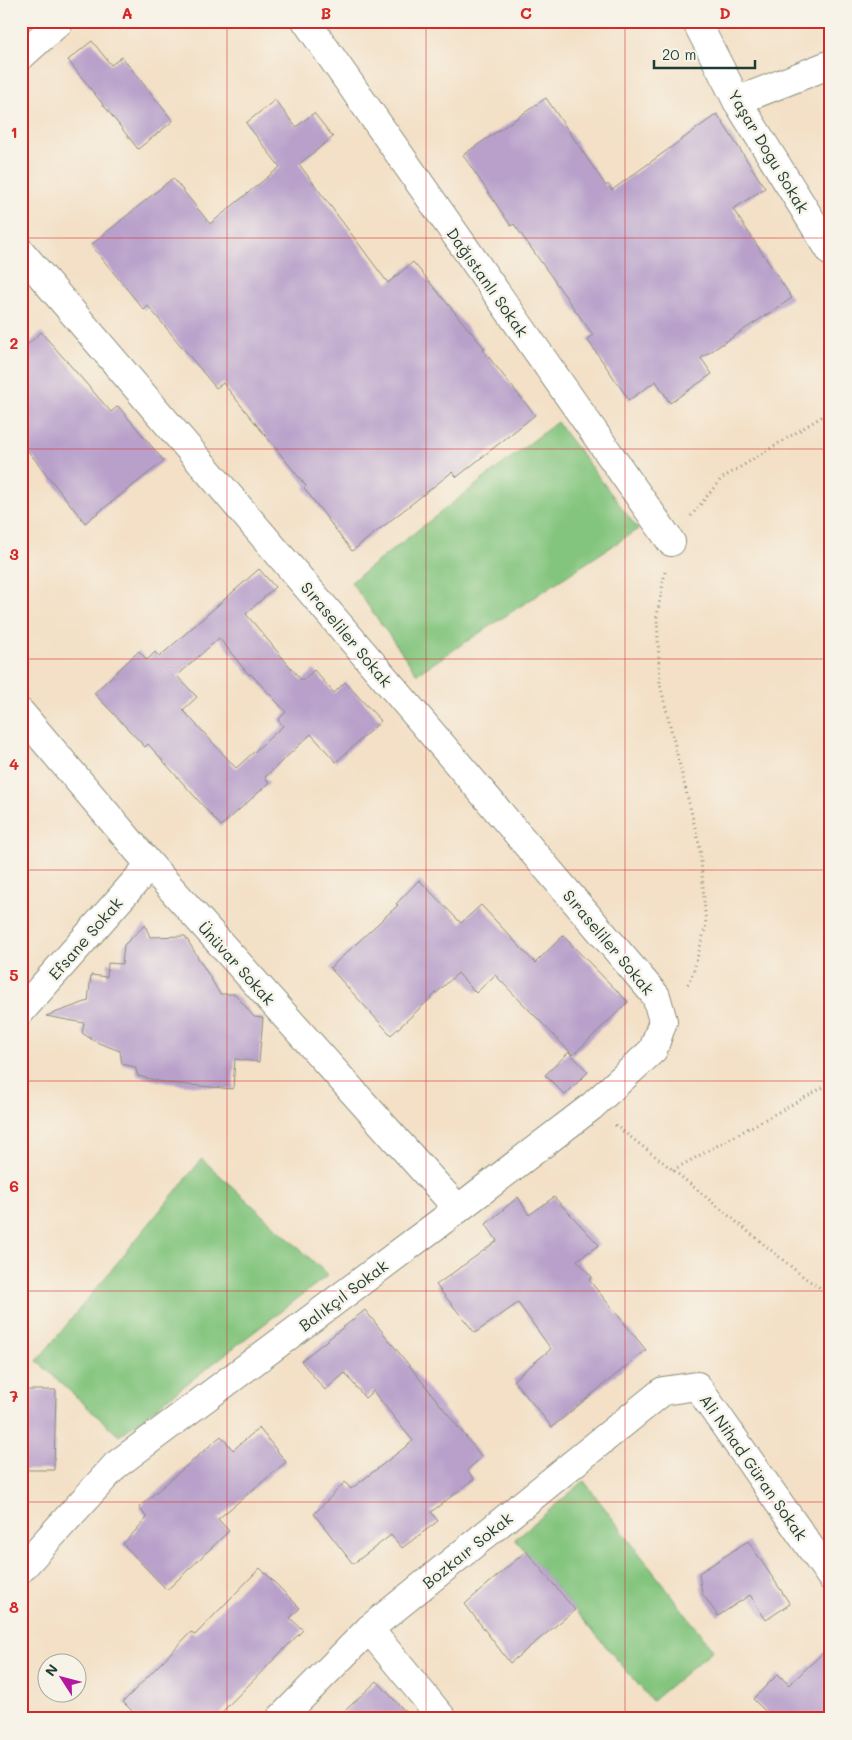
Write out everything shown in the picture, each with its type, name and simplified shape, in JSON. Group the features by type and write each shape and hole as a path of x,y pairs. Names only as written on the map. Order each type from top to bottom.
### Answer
{"street":[{"path":"21,56 60,21"},
{"name":"Dağıstanlı Sokak","path":"306,21 671,542"},
{"name":"Yaşar Dogu Sokak","path":"696,21 737,101 831,252"},
{"path":"737,101 831,64"},
{"name":"Sıraseliler Sokak","path":"21,252 656,996 662,1021"},
{"name":"Ünüvar Sokak","path":"21,713 150,865 458,1209"},
{"name":"Efsane Sokak","path":"21,1011 150,865"},
{"name":"Balıkçıl Sokak","path":"21,1569 116,1464 458,1209 591,1107 653,1050 662,1021"},
{"name":"Ali Nihad Güran Sokak","path":"663,1391 698,1386 831,1576"},
{"name":"Bozkaır Sokak","path":"280,1719 369,1629 663,1391"},
{"path":"369,1629 443,1719"}],"path":[{"path":"662,1021 692,977 706,925 700,848 660,684 657,616 671,542 721,479 831,411"},
{"path":"673,1170 831,1083"},
{"path":"591,1107 673,1170 805,1278 831,1295"}],"green space":[{"path":"557,422 638,529 417,674 351,582"},
{"path":"202,1159 328,1275 119,1436 37,1361"},
{"path":"584,1481 713,1650 652,1701 515,1539"}],"building":[{"path":"92,41 111,65 122,57 173,121 138,149 68,60"},
{"path":"546,98 606,186 608,184 612,190 717,114 765,188 733,209 792,298 701,358 712,374 670,403 656,381 629,400 587,339 593,335 514,224 511,226 463,155"},
{"path":"275,100 296,127 314,113 333,137 299,164 388,283 413,262 485,349 483,350 535,415 457,477 452,472 352,551 304,488 306,486 223,383 216,388 148,306 144,310 91,245 173,178 210,224 280,167 246,123"},
{"path":"41,332 111,412 118,406 164,461 85,523 21,442 21,351"},
{"path":"259,569 275,587 246,614 302,681 314,670 334,693 345,682 381,721 336,762 311,734 265,777 269,783 221,826 148,744 145,747 94,693 139,651 147,660 155,652 159,657","holes":["219,638 249,675 251,674 286,712 278,720 283,726 236,768 183,710 197,697 177,676"]},
{"path":"419,880 461,923 481,905 535,963 563,936 628,1002 573,1055 495,975 476,993 458,973 391,1035 330,968 398,905 396,904"},
{"path":"145,925 150,937 185,936 220,994 235,994 254,1017 263,1018 259,1062 235,1059 233,1089 167,1083 138,1076 135,1067 122,1064 120,1051 96,1042 82,1033 84,1023 46,1016 88,1001 91,975 107,977 108,963 122,964 124,945"},
{"path":"569,1052 588,1072 565,1095 545,1075"},
{"path":"518,1197 529,1215 554,1197 599,1245 577,1260 592,1277 589,1280 646,1350 552,1427 513,1380 551,1349 518,1303 475,1333 436,1285 497,1241 486,1224"},
{"path":"365,1310 482,1457 467,1470 474,1479 431,1512 438,1521 402,1548 391,1535 353,1564 314,1514 345,1482 351,1489 413,1441 373,1391 365,1398 345,1373 325,1390 301,1361"},
{"path":"21,1390 56,1390 54,1470 21,1470"},
{"path":"259,1428 286,1462 218,1519 229,1531 167,1590 123,1544 147,1518 139,1507 221,1436 233,1450"},
{"path":"748,1541 790,1604 766,1620 750,1595 718,1616 702,1593 699,1573"},
{"path":"526,1551 575,1610 510,1663 465,1604"},
{"path":"260,1568 300,1608 290,1618 303,1630 215,1719 140,1719 123,1702 191,1632 195,1635"},
{"path":"831,1645 831,1719 773,1719 753,1699 778,1674 789,1685"},
{"path":"377,1681 412,1719 336,1719"}]}
